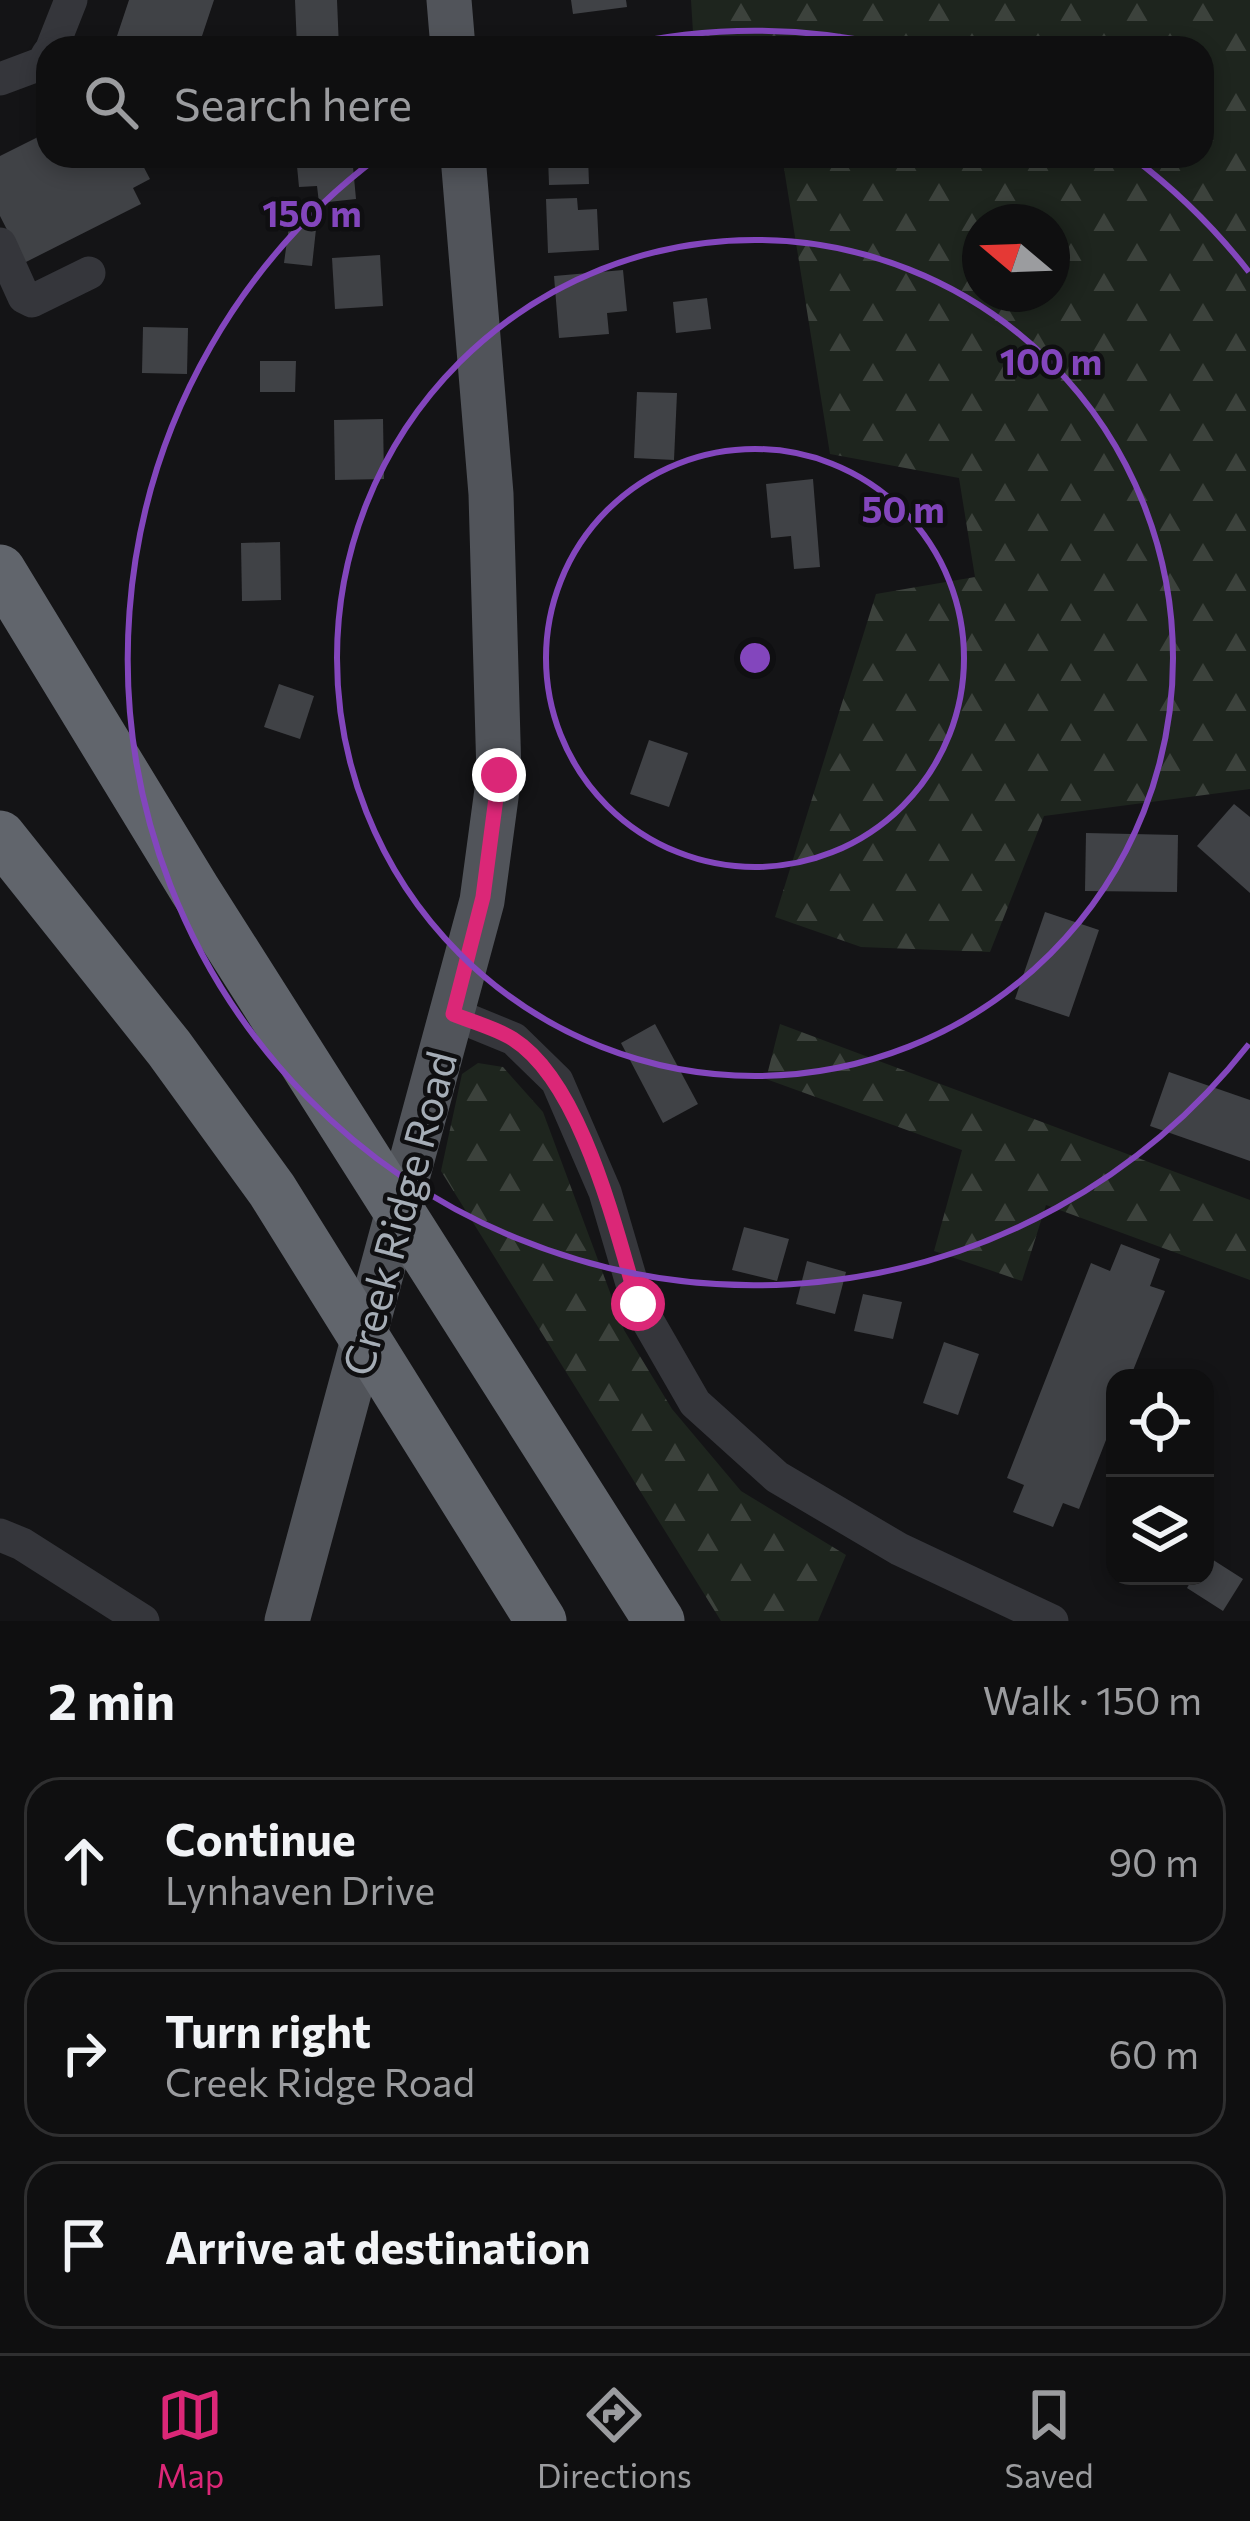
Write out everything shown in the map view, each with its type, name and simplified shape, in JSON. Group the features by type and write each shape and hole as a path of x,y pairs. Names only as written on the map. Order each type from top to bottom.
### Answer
{"highway":[{"path":"0,570 195,890 659,1621"},
{"path":"0,836 18,873 169,1048 272,1190 541,1621"}],"main road":[{"path":"449,0 453,36"},
{"name":"Creek Ridge Road","path":"287,1621 483,897 500,764 491,494 464,168"}],"street":[{"path":"56,36 70,0"},
{"path":"0,79 36,66"},
{"path":"0,244 24,297 32,301 88,273"},
{"path":"448,1031 514,1039 557,1081 605,1192 638,1304 695,1403 778,1478 898,1549 1052,1621"},
{"path":"0,1535 22,1544 143,1621"}],"green space":[{"path":"691,0 1250,0 1250,789 1044,816 990,952 861,947 775,917 876,594 975,577 959,478 830,454 784,168 1214,168 1214,36 693,36"},
{"path":"780,1024 1250,1200 1250,1280 1046,1205 1022,1281 934,1251 962,1150 766,1079"},
{"path":"478,1063 503,1067 543,1112 624,1330 672,1409 741,1491 846,1555 818,1621 721,1621 441,1171 462,1074"}],"building":[{"path":"129,0 214,0 202,36 117,36"},
{"path":"295,0 337,0 338,36 296,36"},
{"path":"571,0 626,0 627,7 573,14"},
{"path":"36,138 36,168 144,168 150,179 133,188 141,204 24,263 0,216 0,156"},
{"path":"297,168 353,168 356,199 319,203 317,186 299,187"},
{"path":"548,168 588,168 589,184 549,185"},
{"path":"577,198 578,210 597,209 599,250 548,253 546,199"},
{"path":"289,226 316,229 312,266 284,263"},
{"path":"380,255 383,306 335,309 332,258"},
{"path":"623,270 627,311 607,313 609,334 559,338 554,276"},
{"path":"707,298 711,329 676,333 673,302"},
{"path":"143,327 188,328 187,374 142,373"},
{"path":"260,361 296,361 295,392 260,392"},
{"path":"637,392 677,393 674,460 634,458"},
{"path":"383,419 384,479 335,480 334,420"},
{"path":"813,479 820,567 794,569 791,536 771,538 766,484"},
{"path":"280,542 281,600 242,601 241,543"},
{"path":"279,684 314,696 300,739 264,727"},
{"path":"649,740 688,753 669,807 630,794"},
{"path":"1234,804 1250,817 1250,893 1197,846"},
{"path":"1086,833 1178,835 1177,892 1085,891"},
{"path":"1045,912 1099,930 1069,1017 1015,999"},
{"path":"655,1024 698,1104 663,1123 621,1043"},
{"path":"1169,1072 1250,1100 1250,1161 1150,1126"},
{"path":"744,1227 789,1239 777,1281 732,1270"},
{"path":"1121,1244 1160,1259 1150,1286 1165,1291 1134,1369 1106,1369 1106,1440 1079,1509 1063,1503 1053,1527 1013,1512 1024,1485 1007,1478 1091,1263 1110,1271"},
{"path":"807,1261 846,1272 835,1314 796,1304"},
{"path":"863,1294 902,1302 893,1339 854,1331"},
{"path":"944,1342 979,1354 958,1415 923,1403"},
{"path":"1214,1560 1243,1579 1223,1611 1187,1588 1214,1585"}],"route":[{"path":"499,775 483,897 453,1014 514,1039 557,1081 605,1192 638,1304"}]}
